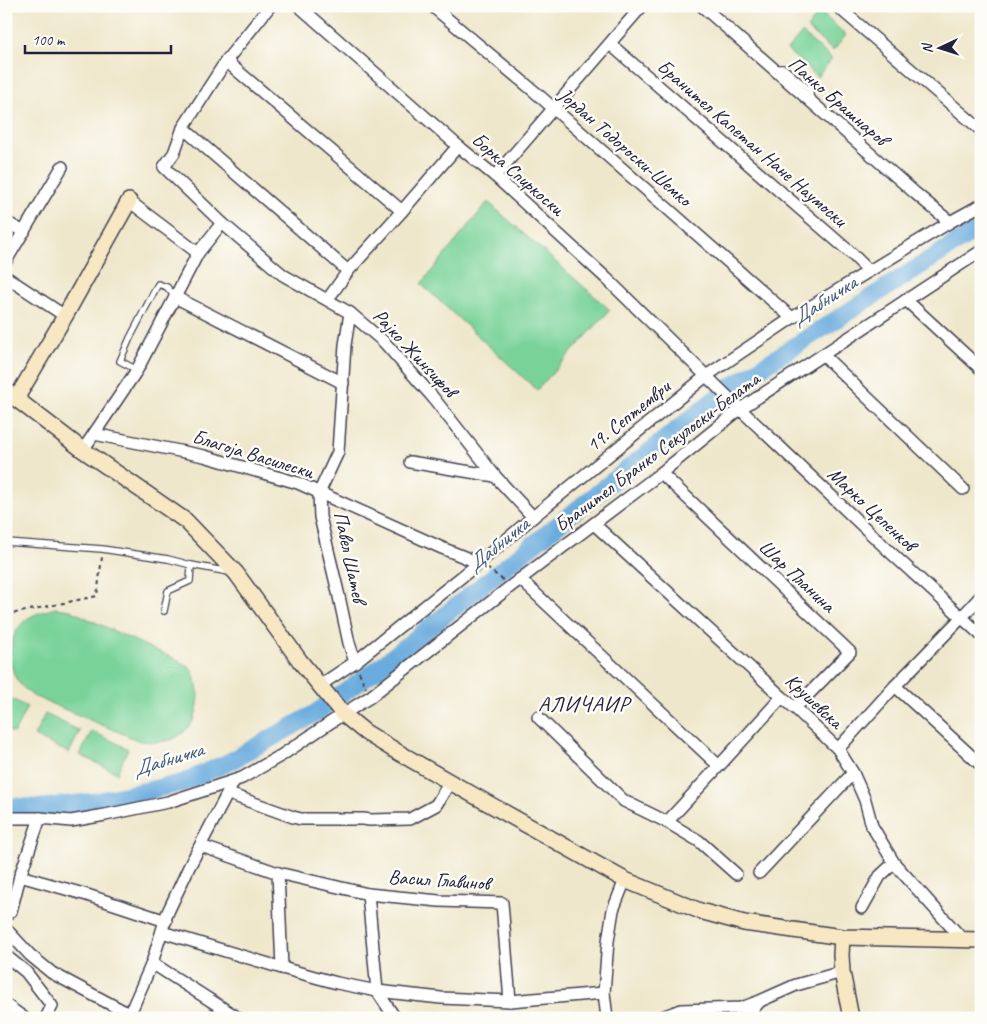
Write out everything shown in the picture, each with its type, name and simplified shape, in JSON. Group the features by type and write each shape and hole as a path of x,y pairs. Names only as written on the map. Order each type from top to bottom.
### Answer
{"main road":[{"path":"129,202 65,316 11,395 83,450 186,521 236,573 319,686 343,714 365,732 396,751 624,880 700,911 744,923 842,937 981,940"},
{"path":"842,937 842,972 851,1018"}],"street":[{"path":"270,6 226,61 183,128 348,271"},
{"name":"Борка Спиркоски","path":"299,6 458,146 495,176 606,278 740,409"},
{"name":"Јордан Тодороски-Шемко","path":"432,6 554,109 792,318"},
{"path":"495,176 642,6"},
{"name":"Панко Брашнаров","path":"702,6 950,222"},
{"path":"837,6 981,130"},
{"name":"Бранител Капетан Нане Наумоски","path":"610,44 851,253 869,271"},
{"path":"226,61 402,211"},
{"name":"Рајко Жинѕифов","path":"183,128 174,153 164,167 222,224 283,275 350,313 384,342 431,395 495,476 533,517"},
{"path":"328,299 348,271 458,146"},
{"path":"6,261 62,167"},
{"path":"129,202 198,253"},
{"name":"19. Септември","path":"319,686 355,662 479,563 706,376 792,318 981,205"},
{"path":"6,222 24,232"},
{"path":"83,450 137,370 198,253 222,224"},
{"name":"Бранител Бранко Секулоски-Белата","path":"6,818 71,820 168,802 242,778 282,755 370,697 516,582 661,473 740,409 981,251"},
{"path":"6,277 65,316"},
{"path":"175,297 343,383"},
{"path":"906,300 981,369"},
{"name":"Павел Шатев","path":"350,313 345,345 338,452 319,493 320,517 355,662"},
{"path":"823,355 963,489"},
{"name":"Марко Цепенков","path":"740,409 889,551 981,635"},
{"name":"Благоја Василески","path":"94,434 204,456 298,483 479,563"},
{"path":"410,462 495,476"},
{"name":"Шар Планина","path":"661,473 850,652 795,708"},
{"name":"Крушевска","path":"594,524 795,708 838,750 853,773 865,800 872,826 894,863 963,940"},
{"path":"516,582 719,766"},
{"path":"838,750 895,686 981,596"},
{"path":"895,686 981,765"},
{"path":"667,822 782,697"},
{"path":"538,717 624,801 699,840 736,874"},
{"path":"759,873 853,773"},
{"path":"6,929 30,955 52,973 129,1016 152,963 167,914 234,781"},
{"path":"228,794 301,819 410,819 436,805 450,782"},
{"path":"6,915 11,911 20,876 40,818"},
{"name":"Васил Главинов","path":"201,846 278,873 368,894 439,901 502,903 510,1000"},
{"path":"862,908 880,876 894,863"},
{"path":"278,873 282,968"},
{"path":"20,876 86,895 164,926 282,968 337,983 377,991 441,998 510,1000 604,993"},
{"path":"607,1018 604,993 608,942 613,910 624,880"},
{"path":"368,894 377,991 395,1018"},
{"path":"6,956 26,972 52,1006 46,1018"},
{"path":"152,963 238,1018"},
{"path":"659,1018 681,1010 741,1008 796,985 842,972"},
{"path":"746,1018 760,1001"},
{"path":"6,1005 24,1018"}],"lane":[{"path":"137,370 120,361 158,284 167,287 175,297"},
{"path":"6,542 102,549 168,559 236,573"},
{"path":"164,611 168,591 190,582 191,565"}],"path":[{"path":"6,615 97,596 102,549"},
{"path":"479,563 516,582"},
{"path":"355,662 370,697"}],"green space":[{"path":"820,12 846,35 833,51 807,28"},
{"path":"802,33 832,59 817,77 787,50"},
{"path":"488,202 610,310 537,390 421,284"},
{"path":"56,608 70,610 177,660 191,669 197,685 198,702 194,719 186,730 174,738 162,742 140,741 33,696 25,689 16,679 12,669 10,653 13,638 21,624 27,619"},
{"path":"6,696 27,707 14,733 6,730"},
{"path":"45,714 80,731 69,753 34,736"},
{"path":"92,731 128,749 117,773 80,755"}],"waterway":[{"name":"Дабничка","path":"6,806 38,808 93,802 182,783 229,762 314,714 376,670 729,388 981,227"}],"district":[{"name":"АЛИЧАИР","path":"584,704"}]}
